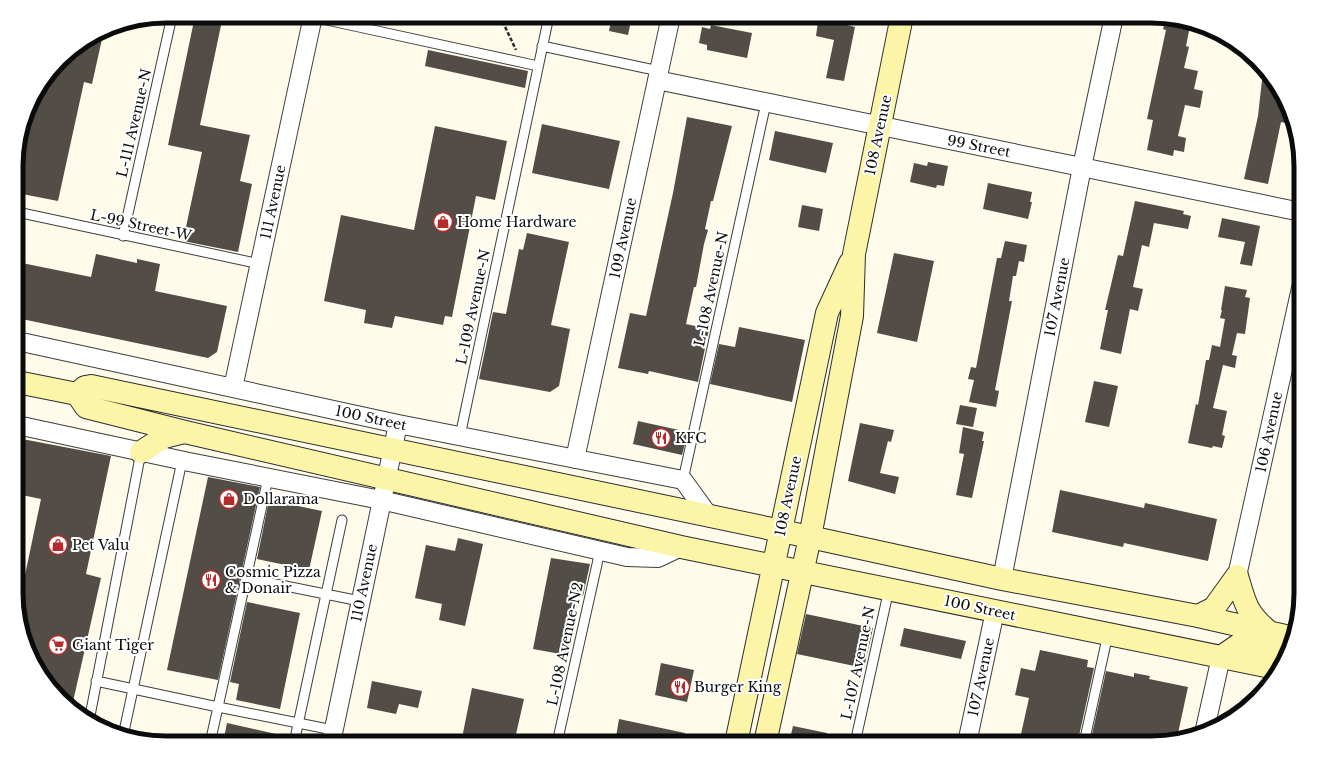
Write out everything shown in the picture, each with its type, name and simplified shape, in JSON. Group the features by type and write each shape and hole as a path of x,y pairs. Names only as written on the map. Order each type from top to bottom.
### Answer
{"main road":[{"name":"108 Avenue","path":"767,736 810,537 852,316 854,254 881,127 901,23"},
{"name":"108 Avenue","path":"738,736 827,313 854,254"},
{"path":"23,383 77,394"},
{"name":"100 Street","path":"1273,668 681,547 185,432 86,407 77,394 85,387 91,386 392,448 1002,579 1198,616 1287,636"},
{"path":"141,452 164,436 185,432"},
{"path":"1198,616 1214,608 1237,576"},
{"path":"1237,576 1247,608 1255,621 1269,632"},
{"path":"1221,657 1240,644 1282,650"}],"street":[{"name":"111 Avenue","path":"233,388 312,23"},
{"name":"109 Avenue","path":"575,459 669,23"},
{"name":"107 Avenue","path":"1002,579 1082,167 1113,23"},
{"name":"99 Street","path":"658,76 766,103 1294,211"},
{"name":"106 Avenue","path":"1237,576 1294,320"},
{"name":"100 Street","path":"23,342 398,424 683,480"},
{"name":"110 Avenue","path":"332,736 398,424"},
{"path":"23,426 182,461 381,500 627,557 658,558 681,547"},
{"path":"683,480 709,516"},
{"name":"107 Avenue","path":"968,736 995,611"},
{"path":"1206,725 1221,657"}],"lane":[{"name":"L-111 Avenue-N","path":"123,236 170,23"},
{"path":"341,23 538,66"},
{"name":"L-109 Avenue-N","path":"460,436 547,23"},
{"path":"542,46 658,76"},
{"name":"L-108 Avenue-N","path":"683,480 766,103"},
{"name":"L-99 Street-W","path":"23,213 123,236 260,264"},
{"path":"90,715 141,452"},
{"path":"124,729 182,461"},
{"path":"212,736 268,478"},
{"path":"295,736 342,520"},
{"name":"L-108 Avenue-N2","path":"559,736 600,551"},
{"path":"246,578 360,601"},
{"name":"L-107 Avenue-N","path":"857,736 889,590"},
{"path":"1086,736 1108,634"},
{"path":"96,681 298,723 330,736"}],"path":[{"path":"503,23 516,50 538,66"}],"building":[{"path":"194,23 222,23 200,125 250,135 240,181 252,184 238,252 183,241 202,152 168,145"},
{"path":"611,23 631,23 628,35 609,31"},
{"path":"818,23 847,23 847,25 855,27 844,81 826,78 834,40 816,36"},
{"path":"1165,23 1190,28 1186,46 1189,47 1184,68 1198,71 1194,89 1203,91 1200,108 1185,105 1178,136 1186,138 1184,152 1174,150 1173,156 1147,150 1153,120 1147,119 1166,30 1163,29"},
{"path":"711,25 752,33 747,58 707,50 707,45 699,43 702,27 710,29"},
{"path":"102,38 92,84 84,82 58,201 23,194 23,156 28,129 42,94 52,79 79,52"},
{"path":"428,50 528,71 525,88 425,66"},
{"path":"1262,76 1275,94 1287,123 1281,122 1268,184 1244,179 1258,116"},
{"path":"687,117 732,126 713,201 711,201 705,229 708,230 696,287 694,287 686,324 709,329 698,382 649,371 648,374 618,368 630,313 646,316 673,193"},
{"path":"542,124 620,141 609,189 532,173"},
{"name":"Home Hardware","path":"435,126 507,141 495,200 476,196 452,317 445,316 443,325 395,316 392,328 364,323 366,310 324,301 341,215 414,230"},
{"path":"775,131 833,143 826,173 769,160"},
{"path":"928,162 948,166 944,186 937,185 936,188 910,182 914,163 927,166"},
{"path":"988,183 1032,192 1030,202 1032,202 1028,219 983,209"},
{"path":"1135,201 1184,211 1183,214 1191,216 1188,229 1154,223 1149,247 1142,245 1133,287 1143,289 1138,311 1130,309 1121,354 1100,349 1108,310 1105,310 1118,255 1123,256"},
{"path":"802,205 823,209 819,231 798,227"},
{"path":"1222,218 1260,226 1252,266 1240,264 1245,242 1218,237"},
{"path":"527,233 569,242 551,325 570,329 559,386 550,392 479,379 493,312 506,314 519,249 523,250"},
{"path":"1005,241 1027,245 1024,262 1019,261 1016,276 1013,276 1009,301 1012,301 995,390 999,391 996,407 969,402 974,380 968,379 971,367 976,368 997,258 1001,258"},
{"path":"894,253 934,261 917,342 877,333"},
{"path":"96,254 137,263 137,259 160,264 155,291 227,306 217,352 208,358 23,319 23,263 91,277"},
{"path":"1225,286 1247,290 1245,297 1250,298 1245,334 1237,333 1232,355 1237,356 1235,368 1223,365 1213,408 1227,411 1222,435 1225,436 1222,448 1213,446 1212,448 1188,443 1196,404 1198,405 1206,360 1209,360 1212,345 1220,347 1225,319 1220,318"},
{"path":"739,327 805,340 792,402 710,384 719,344 735,347"},
{"path":"1094,381 1118,386 1109,427 1085,422"},
{"path":"960,405 977,408 973,427 956,424"},
{"name":"KFC","path":"638,421 688,432 682,455 633,444"},
{"path":"860,423 894,430 891,442 888,441 880,473 899,477 895,494 848,481"},
{"path":"963,427 984,432 982,441 984,441 972,498 956,495 964,454 959,453"},
{"path":"23,439 111,456 86,574 101,578 73,702 52,680 42,665 34,648 24,612 23,584 41,499 23,495"},
{"path":"208,477 260,487 218,680 167,670"},
{"path":"1060,490 1144,508 1145,503 1217,519 1208,561 1124,543 1123,547 1052,532"},
{"path":"269,500 322,511 309,570 257,559"},
{"path":"458,538 483,544 465,626 439,620 442,604 415,598 426,545 455,551"},
{"path":"551,558 590,564 583,596 579,595 566,655 533,649"},
{"path":"247,602 300,613 280,709 236,700 239,684 230,682"},
{"path":"806,614 873,628 864,668 797,654"},
{"path":"904,628 966,641 961,659 900,646"},
{"path":"1040,650 1088,660 1087,667 1094,668 1079,736 1021,736 1029,698 1015,695 1021,668 1035,671"},
{"path":"661,663 694,670 687,702 655,695"},
{"path":"1106,671 1134,677 1134,673 1150,676 1149,679 1188,687 1178,733 1161,736 1092,736"},
{"path":"372,681 422,691 418,708 399,704 396,714 367,708"},
{"path":"472,688 524,699 516,736 462,736"},
{"path":"619,719 685,733 684,736 616,736"},
{"path":"227,723 285,736 224,736"},
{"path":"793,726 827,733 826,736 791,736"}],"place":[{"name":"Home Hardware","path":"443,222"},
{"name":"KFC","path":"661,438"},
{"name":"Dollarama","path":"229,499"},
{"name":"Pet Valu","path":"58,545"},
{"name":"Cosmic Pizza & Donair","path":"211,580"},
{"name":"Giant Tiger","path":"58,645"},
{"name":"Burger King","path":"680,687"}]}
